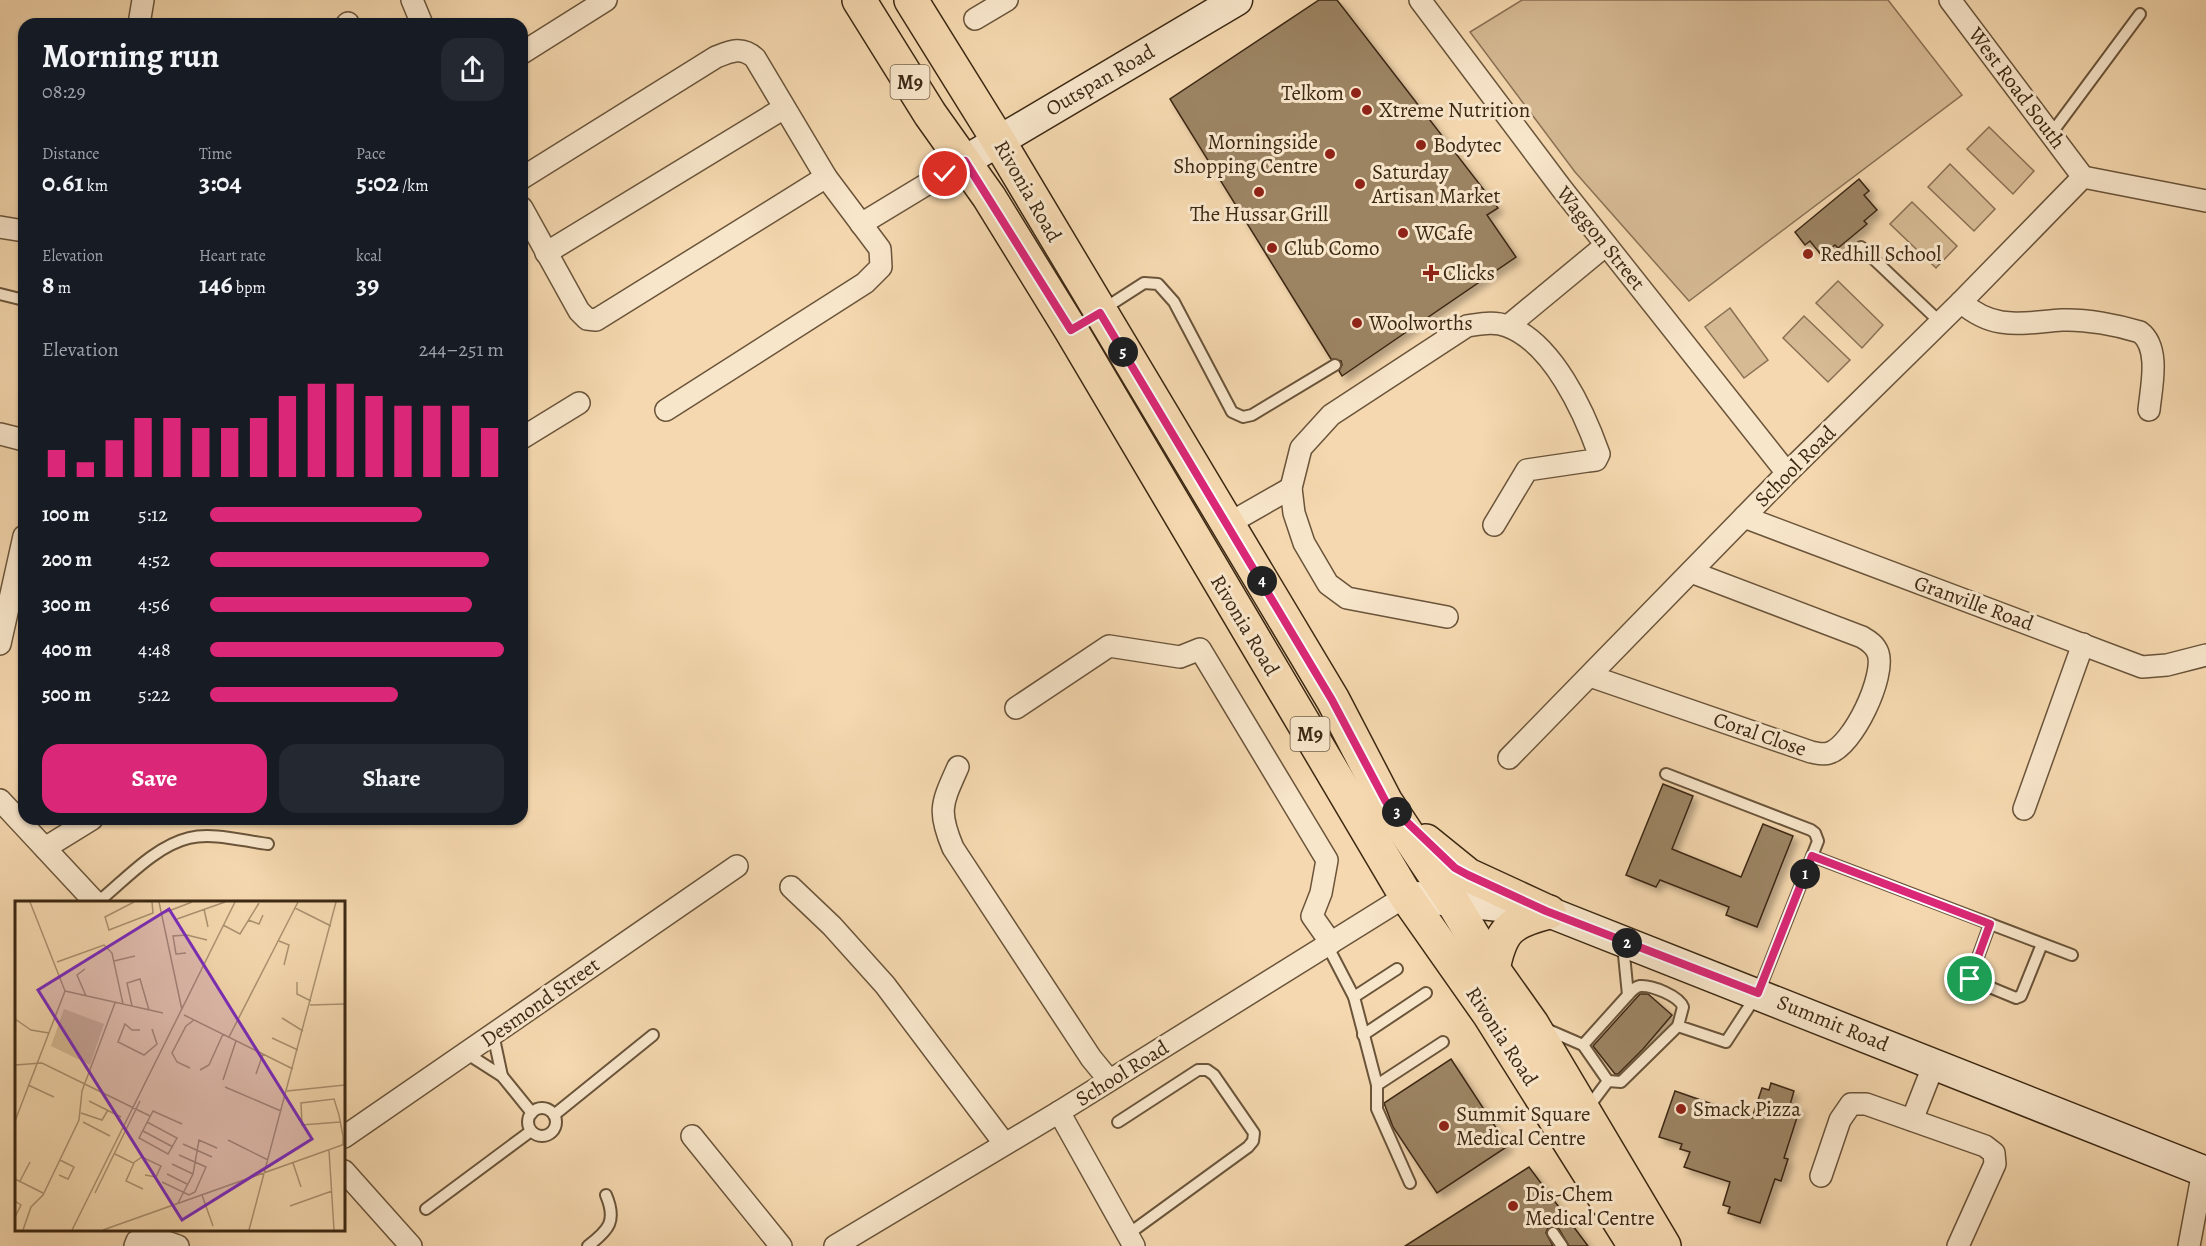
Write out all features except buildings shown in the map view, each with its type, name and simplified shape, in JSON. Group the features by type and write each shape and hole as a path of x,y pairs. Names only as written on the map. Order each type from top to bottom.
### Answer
{"main road":[{"name":"Rivonia Road","path":"859,0 930,114 965,161 1071,330 1406,896 1654,1243"},
{"name":"Rivonia Road","path":"911,0 998,140 1228,524 1332,700 1386,802 1493,969 1532,1024 1585,1112 1654,1243"},
{"name":"Outspan Road","path":"965,161 1237,0"},
{"path":"1386,802 1455,868 1548,912"},
{"name":"Summit Road","path":"1406,896 1548,912 2205,1171"},
{"path":"1493,969 1501,937 1524,918 1548,912"}],"street":[{"path":"140,18 144,0"},
{"path":"412,0 420,18"},
{"path":"528,49 606,0"},
{"path":"975,19 1008,0"},
{"name":"Waggon Street","path":"1420,0 1542,164 1787,473"},
{"name":"West Road South","path":"1950,0 2083,177"},
{"path":"528,174 727,52 747,50 755,58 826,177 880,249 881,267 854,291 666,410"},
{"path":"546,253 783,108"},
{"path":"861,224 965,161"},
{"path":"528,219 579,311 587,319 596,320 826,177"},
{"path":"2083,177 2206,201"},
{"name":"School Road","path":"1509,758 1787,473 1961,302 2083,177"},
{"path":"0,227 18,230"},
{"path":"1508,326 1606,245"},
{"path":"1961,302 1975,314 1991,321 2031,324 2074,321 2140,332 2150,352 2153,369 2149,410"},
{"path":"1447,617 1347,598 1328,584 1304,543 1294,513 1291,488 1301,448 1331,415 1467,326 1488,322 1508,326 1524,336 1558,370 1588,424 1599,454 1596,460 1588,462 1527,470 1494,525"},
{"path":"528,434 579,404"},
{"path":"0,434 18,438"},
{"path":"1228,524 1291,488"},
{"name":"Granville Road","path":"1744,517 2147,667 2206,655"},
{"path":"0,644 18,563"},
{"name":"Coral Close","path":"1590,676 1810,752 1830,753 1842,744 1853,731 1875,683 1880,659 1873,643 1691,572"},
{"path":"2024,809 2083,644"},
{"path":"1016,708 1109,646 1180,657 1200,649 1327,860 1321,893 1312,916 1329,944"},
{"path":"958,767 942,804 945,828 953,848 1091,1058 1109,1080"},
{"path":"0,800 18,819"},
{"path":"23,825 95,901"},
{"path":"45,848 82,825"},
{"name":"Desmond Street","path":"345,1136 737,866"},
{"path":"791,887 832,926 885,985 1004,1143"},
{"name":"School Road","path":"835,1246 1059,1112 1406,896"},
{"path":"1912,1120 1934,1064"},
{"path":"1821,1176 1840,1120 1851,1104 1866,1104 1991,1149 1996,1158 1958,1246"},
{"path":"1059,1112 1130,1240"},
{"path":"692,1136 781,1246"},
{"path":"2189,1246 2205,1171"},
{"path":"345,1172 411,1246"},
{"path":"135,1246 137,1241 149,1236 178,1246"}],"lane":[{"path":"2051,134 2140,14"},
{"path":"1861,247 1940,322"},
{"path":"1071,330 1144,282 1155,282 1164,288 1236,415 1252,415 1335,365"},
{"path":"0,294 18,298"},
{"path":"1666,774 1811,830 1818,841 1758,993 1726,1042 1678,1026"},
{"path":"99,901 158,853 189,838 206,836 268,844"},
{"path":"1812,856 2072,955"},
{"path":"1990,924 1970,979 2016,998 2021,996 2042,944"},
{"path":"1623,941 1628,995"},
{"path":"1329,944 1354,997 1377,1085 1380,1116 1410,1183"},
{"path":"1354,997 1397,969"},
{"path":"1583,1045 1635,988 1646,986 1678,999 1683,1007 1678,1026 1621,1082 1608,1081"},
{"path":"1363,1035 1426,993"},
{"path":"1532,1024 1583,1045 1608,1081"},
{"path":"494,1034 502,1076"},
{"path":"554,1115 653,1035"},
{"path":"1377,1085 1443,1042"},
{"path":"466,1053 502,1076 532,1113"},
{"path":"1118,1122 1198,1070 1207,1070 1214,1075 1254,1134 1253,1141 1248,1147 1130,1240"},
{"path":"1585,1112 1608,1081"},
{"path":"544,1108 554,1115 556,1122 550,1133 543,1136 531,1131 528,1118 532,1113 544,1108"},
{"path":"426,1209 531,1131"},
{"path":"588,1246 603,1234 612,1220 611,1207 606,1195"},
{"path":"1553,1233 1562,1246"}],"shaded area":[{"path":"1522,0 1888,0 1962,95 1689,301 1575,172 1470,32"},
{"path":"1989,127 2034,171 2013,194 1967,149"},
{"path":"1950,164 1995,209 1974,231 1928,187"},
{"path":"1912,202 1957,246 1936,268 1890,224"},
{"path":"1838,281 1883,325 1862,348 1816,303"},
{"path":"1730,308 1768,360 1744,378 1705,327"},
{"path":"1804,316 1850,360 1828,382 1783,338"}],"place":[{"name":"Telkom","path":"1356,93"},
{"name":"Xtreme Nutrition","path":"1367,110"},
{"name":"Bodytec","path":"1421,145"},
{"name":"Morningside Shopping Centre","path":"1330,154"},
{"name":"Saturday Artisan Market","path":"1360,184"},
{"name":"The Hussar Grill","path":"1259,192"},
{"name":"WCafe","path":"1403,233"},
{"name":"Club Como","path":"1272,248"},
{"name":"Redhill School","path":"1808,254"},
{"name":"Clicks","path":"1431,273"},
{"name":"Woolworths","path":"1357,323"},
{"name":"Smack Pizza","path":"1681,1109"},
{"name":"Summit Square Medical Centre","path":"1444,1126"},
{"name":"Dis-Chem Medical Centre","path":"1513,1206"}],"route":[{"path":"945,174 965,161 1071,330 1100,313 1332,700 1386,802 1455,868 1546,911 1758,993 1812,856 1990,924 1970,979"}]}
